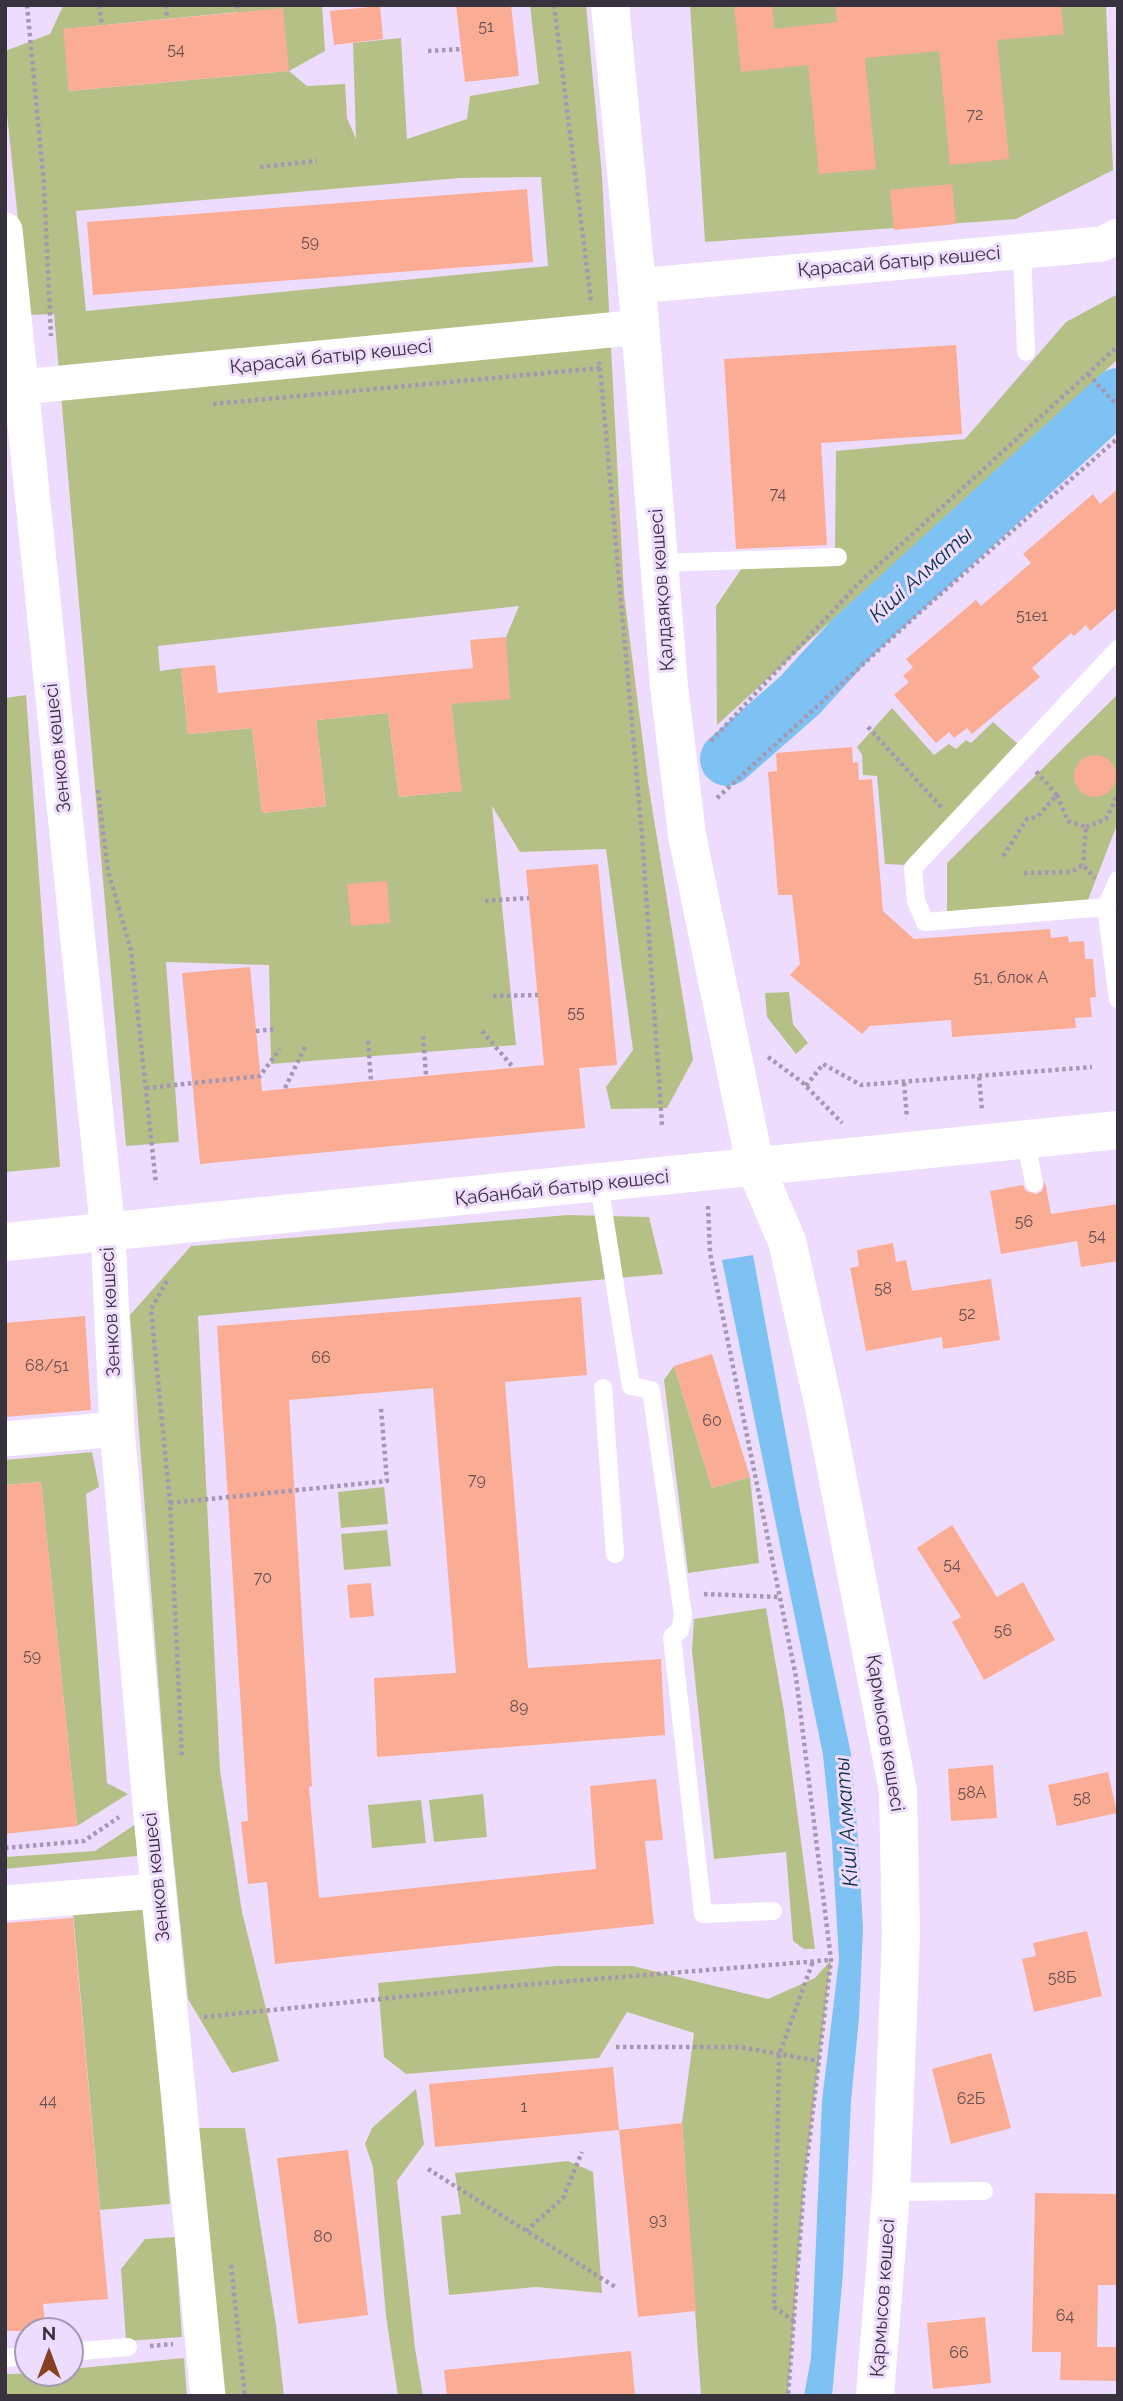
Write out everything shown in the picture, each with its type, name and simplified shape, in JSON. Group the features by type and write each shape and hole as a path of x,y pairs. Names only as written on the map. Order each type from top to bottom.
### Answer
{"street":[{"name":"Қалдаяқов көшесі","path":"610,5 637,286 669,686 687,835 756,1169"},
{"name":"Зенков көшесі","path":"5,230 37,386 108,1233 117,1429 158,1891 188,2018 202,2342 208,2396"},
{"name":"Қарасай батыр көшесі","path":"637,286 1102,244 1118,236"},
{"name":"Қарасай батыр көшесі","path":"37,386 640,327"},
{"name":"Қабанбай батыр көшесі","path":"5,1242 756,1169 1118,1130"},
{"name":"Қармысов көшесі","path":"756,1169 787,1241 824,1407 898,1791 901,1936 891,2192 875,2396"},
{"path":"5,1439 117,1429"},
{"path":"5,1903 158,1891"}],"lane":[{"path":"1022,252 1026,352"},
{"path":"660,563 838,557"},
{"path":"1118,649 913,868 916,901 925,922 1113,892 1118,999"},
{"path":"1025,1139 1034,1183"},
{"path":"599,1184 631,1386 651,1390 683,1615 680,1630 672,1637 704,1914 773,1911"},
{"path":"603,1388 615,1554"},
{"path":"891,2192 984,2190"},
{"path":"84,2351 128,2347"}],"path":[{"path":"27,5 44,185 37,386"},
{"path":"99,5 102,24"},
{"path":"166,5 167,18"},
{"path":"237,5 238,12"},
{"path":"554,5 592,306"},
{"path":"428,51 462,49"},
{"path":"260,167 317,161"},
{"path":"708,744 859,583 1118,346"},
{"path":"598,356 642,835 662,1125"},
{"path":"205,405 600,368"},
{"path":"1088,375 1118,407"},
{"path":"716,799 1118,438"},
{"path":"868,727 956,823"},
{"path":"1021,753 1057,795 1068,821 1086,827 1107,819 1118,794"},
{"path":"97,779 108,871 131,950 156,1184"},
{"path":"1003,856 1027,819 1037,817 1057,795"},
{"path":"1083,865 1086,827"},
{"path":"1083,865 1113,892"},
{"path":"1024,873 1071,872 1083,865"},
{"path":"485,901 528,898"},
{"path":"493,996 538,995"},
{"path":"256,1031 277,1029"},
{"path":"482,1031 513,1067"},
{"path":"423,1036 426,1075"},
{"path":"368,1041 371,1081"},
{"path":"285,1088 305,1047"},
{"path":"146,1088 260,1076 280,1049"},
{"path":"762,1052 806,1086 837,1118"},
{"path":"806,1086 823,1064 861,1085 1092,1067"},
{"path":"979,1077 984,1122"},
{"path":"904,1083 908,1129"},
{"path":"708,1206 710,1253 796,1677 831,1960 804,2185 788,2396"},
{"path":"167,1281 151,1309 170,1503 182,1767"},
{"path":"170,1503 387,1481 381,1409"},
{"path":"678,1594 779,1597"},
{"path":"5,1849 84,1841 133,1808 150,1804"},
{"path":"188,2018 498,1987 831,1960"},
{"path":"794,2321 774,2307 779,2055 813,1961"},
{"path":"188,2018 203,2003"},
{"path":"188,2018 205,2030"},
{"path":"616,2047 740,2047 819,2061"},
{"path":"526,2231 563,2198 582,2152"},
{"path":"428,2169 617,2288"},
{"path":"230,2257 245,2396"},
{"path":"128,2347 202,2342"}],"green space":[{"path":"322,5 325,51 289,71 307,86 345,84 347,118 356,139 353,43 401,38 407,139 467,119 470,96 539,84 530,5 586,5 602,176 624,594 648,782 693,1060 667,1108 611,1109 606,1087 633,1050 606,849 520,852 492,806 516,1045 271,1064 269,965 166,962 179,1142 126,1146 54,314 28,315 5,95 5,51 50,34 63,6","holes":["238,12 289,71 69,91 64,29","541,177 548,266 86,311 76,211 460,178","519,606 506,637 451,704 461,791 399,797 388,713 316,720 326,806 262,813 252,728 188,734 181,668 160,671 158,646"]},
{"path":"690,5 1106,5 1113,170 1016,219 705,242"},
{"path":"1118,294 1118,359 717,725 716,606 748,559 835,549 836,451 965,439 1066,322"},
{"path":"1118,694 1118,822 1088,900 947,913 947,863"},
{"path":"26,695 60,1167 5,1172 5,698"},
{"path":"892,708 934,755 949,744 956,749 966,740 971,743 993,722 1019,745 906,865 885,864 877,776 863,775 862,755 857,747"},
{"path":"789,992 793,1024 808,1043 796,1054 767,1017 765,993"},
{"path":"568,1215 649,1217 663,1274 198,1316 220,1770 242,1912 279,2061 232,2073 188,1999 167,1796 130,1315 191,1246"},
{"path":"674,1366 712,1488 750,1477 759,1563 688,1573 664,1380"},
{"path":"92,1452 99,1487 86,1494 107,1783 128,1794 77,1826 41,1482 5,1485 5,1460"},
{"path":"384,1487 388,1524 341,1528 338,1492"},
{"path":"387,1530 391,1566 344,1570 341,1534"},
{"path":"766,1608 784,1711 815,1949 804,1949 793,1941 786,1852 714,1859 692,1651 694,1619"},
{"path":"483,1794 487,1837 434,1842 429,1800"},
{"path":"421,1800 426,1843 372,1848 368,1805"},
{"path":"136,1824 137,1856 5,1869 5,1857 95,1851"},
{"path":"146,1903 170,2204 100,2210 73,1913"},
{"path":"831,1960 804,2185 788,2396 701,2396 682,2123 694,2033 627,2012 599,2058 406,2074 384,2057 378,1983 557,1966 633,1966 768,1999 815,1978"},
{"path":"416,2089 424,2144 397,2181 415,2348 423,2396 398,2396 386,2316 373,2167 365,2144 372,2128"},
{"path":"194,2128 245,2128 276,2325 284,2396 221,2396"},
{"path":"568,2161 593,2172 602,2293 536,2287 449,2295 441,2216 461,2214 455,2173"},
{"path":"175,2237 182,2337 126,2341 121,2269 145,2239"},
{"path":"184,2358 187,2396 5,2396 5,2374 14,2374 14,2387 84,2387 84,2368"}],"water":[{"path":"753,1255 798,1501 851,1754 858,1840 863,1929 859,2018 851,2101 843,2273 832,2396 804,2396 811,2358 822,2101 839,1959 832,1842 823,1755 722,1260"}],"building":[{"path":"456,5 511,5 519,76 465,82"},
{"path":"734,5 772,5 774,29 837,22 835,5 1061,5 1064,34 997,40 1009,159 950,165 939,51 865,58 876,169 819,174 808,65 741,72"},
{"path":"380,6 383,39 334,45 330,11"},
{"path":"283,8 289,71 69,91 63,29"},
{"path":"952,184 956,224 894,230 890,190"},
{"path":"527,189 533,262 93,295 87,222"},
{"path":"956,345 962,434 821,443 827,545 736,549 724,359"},
{"path":"1118,489 1118,607 1090,631 1086,625 1074,636 1071,633 1032,668 1040,677 972,734 967,728 954,738 949,732 936,743 894,695 909,682 903,676 913,667 906,659 976,600 981,606 1031,563 1023,554 1093,494 1100,504"},
{"path":"506,637 510,699 451,704 462,791 399,797 388,713 316,720 326,806 262,813 252,728 188,734 181,668 215,665 218,693 473,668 470,640"},
{"path":"852,747 853,763 858,762 859,780 872,779 883,911 914,939 1050,929 1051,938 1068,936 1069,942 1084,941 1085,959 1093,959 1096,997 1090,998 1092,1017 1075,1018 1076,1028 952,1037 951,1020 870,1026 862,1034 790,975 800,964 792,895 778,895 768,772 777,771 776,753"},
{"path":"1095,755 1110,761 1116,776 1110,791 1095,797 1080,791 1074,776 1080,761"},
{"path":"598,864 617,1065 579,1068 585,1128 200,1164 182,973 250,967 262,1091 544,1065 526,870"},
{"path":"387,881 390,923 351,926 347,884"},
{"path":"1045,1181 1051,1214 1118,1204 1118,1261 1081,1267 1077,1241 1001,1254 990,1191 1023,1185 1026,1191 1036,1194 1042,1191"},
{"path":"893,1243 896,1262 906,1260 912,1291 991,1279 1000,1340 943,1349 942,1337 866,1351 850,1268 859,1266 857,1250"},
{"path":"581,1297 587,1375 505,1382 528,1668 661,1659 665,1735 377,1757 374,1678 456,1673 433,1388 289,1400 312,1786 309,1787 319,1898 596,1869 590,1786 656,1779 663,1840 645,1841 654,1924 275,1964 267,1882 248,1884 241,1822 248,1821 217,1326"},
{"path":"85,1316 91,1410 5,1417 5,1323"},
{"path":"712,1354 750,1477 712,1488 674,1366"},
{"path":"41,1482 77,1826 5,1834 5,1485"},
{"path":"952,1525 997,1597 1023,1582 1055,1640 984,1680 952,1622 961,1617 917,1548"},
{"path":"371,1583 374,1616 350,1618 347,1585"},
{"path":"993,1765 997,1818 951,1821 948,1769"},
{"path":"1108,1772 1117,1813 1057,1826 1048,1785"},
{"path":"73,1918 108,2299 43,2304 44,2317 14,2317 14,2331 5,2331 5,1923"},
{"path":"1087,1931 1102,1996 1034,2012 1022,1959 1036,1956 1033,1943"},
{"path":"991,2053 1011,2128 951,2144 932,2069"},
{"path":"613,2067 619,2130 435,2147 429,2084"},
{"path":"682,2123 696,2311 638,2317 619,2130"},
{"path":"348,2150 368,2315 298,2324 277,2158"},
{"path":"1035,2193 1118,2194 1118,2285 1098,2285 1097,2347 1118,2347 1118,2381 1060,2380 1061,2352 1032,2352"},
{"path":"985,2317 991,2383 933,2389 927,2323"},
{"path":"631,2351 635,2396 447,2396 444,2370"}],"waterway":[{"name":"Кіші Алматы","path":"727,759 800,695 851,639 1118,395"}]}
